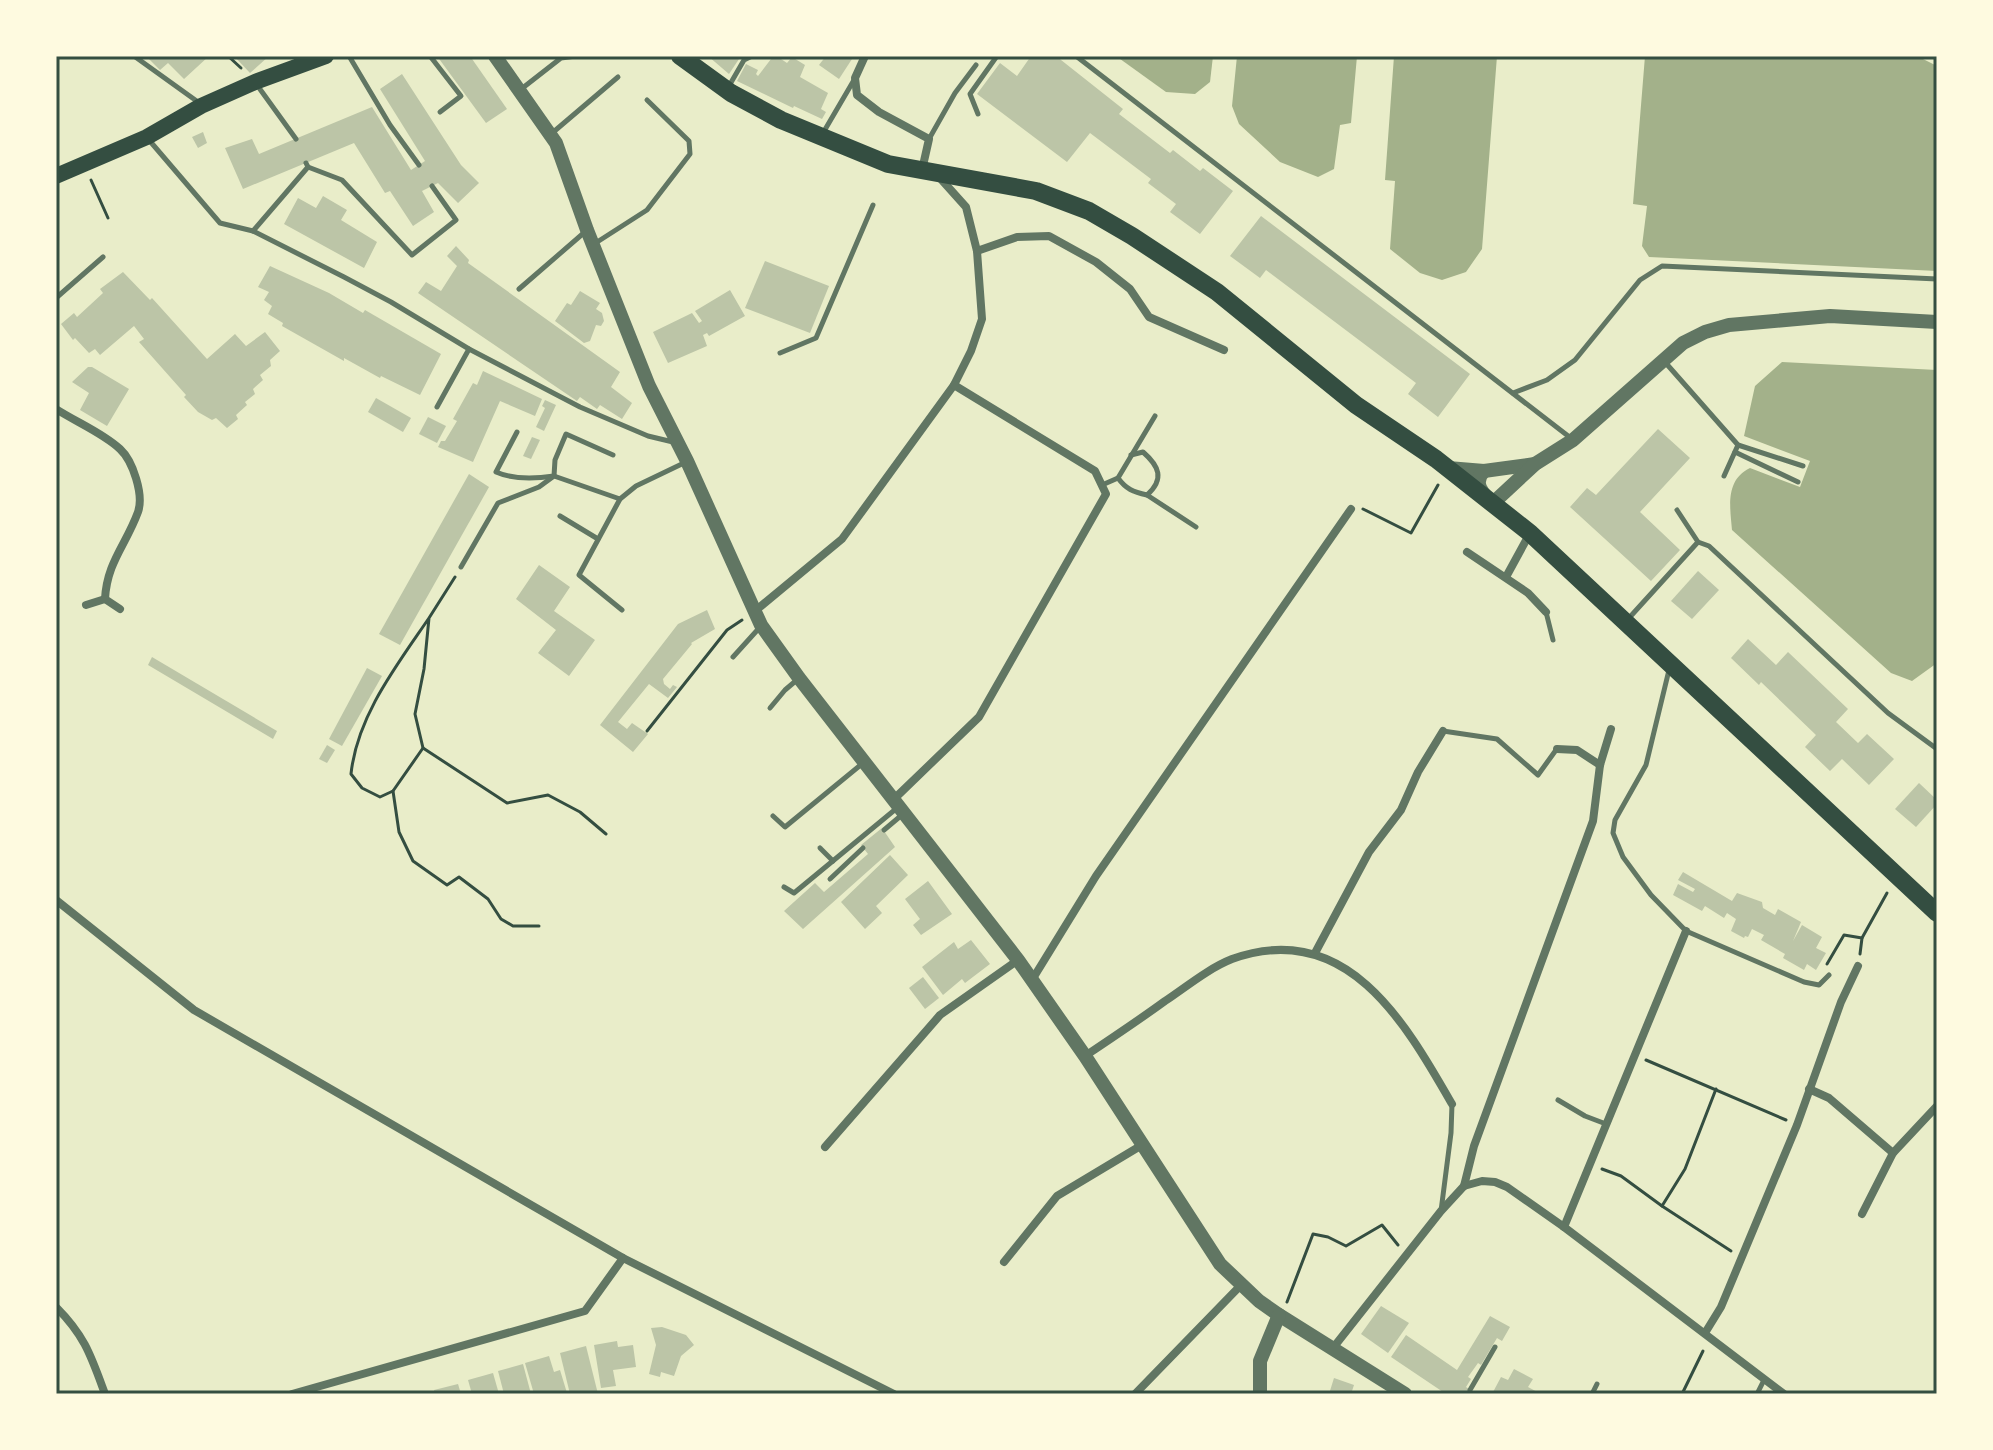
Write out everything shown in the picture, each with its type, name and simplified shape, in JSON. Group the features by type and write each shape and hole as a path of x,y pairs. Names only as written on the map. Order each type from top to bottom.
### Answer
{"highway":[{"path":"680,56 726,90 821,138 888,164 1036,191 1089,211 1217,292 1356,405 1446,467 1530,533 1937,913"}],"main road":[{"path":"56,176 147,137 201,106 301,60 326,56"}],"street":[{"path":"495,56 556,143 649,386 687,461 758,618 799,678 1018,960 1085,1056 1220,1264 1279,1315 1405,1394"},
{"path":"758,618 842,539 954,385 982,319 977,251 966,207 929,173 929,139 879,112 857,95 855,78 865,56"},
{"path":"977,251 1017,237 1049,236 1096,262 1130,289 1149,317 1224,350"},
{"path":"1484,471 1478,484 1481,492 1493,503 1535,464 1573,440 1683,343 1705,332 1729,325 1830,316 1937,322"},
{"path":"898,807 979,717 1104,489 1095,471 954,385"},
{"path":"56,409 122,450 140,486 139,510 110,565 105,599"},
{"path":"1446,467 1484,471 1535,464"},
{"path":"1032,980 1096,876 1351,509"},
{"path":"1506,577 1530,533"},
{"path":"1467,552 1528,593 1546,612"},
{"path":"86,605 105,599"},
{"path":"105,599 120,609"},
{"path":"1333,1348 1464,1186 1479,1131 1593,821 1600,765 1611,729"},
{"path":"1315,953 1369,852 1401,810 1418,772 1443,731"},
{"path":"1557,749 1577,750 1600,765"},
{"path":"56,900 194,1010 623,1258 894,1394"},
{"path":"1564,1227 1686,931"},
{"path":"1085,1056 1188,985 1231,960 1266,951 1315,953 1354,973 1394,1012 1452,1104"},
{"path":"825,1147 940,1015 1018,960"},
{"path":"1707,1335 1797,1125 1858,966"},
{"path":"1809,1089 1829,1098 1893,1153"},
{"path":"1862,1214 1893,1153 1937,1106"},
{"path":"1004,1262 1057,1196 1142,1145"},
{"path":"1464,1186 1482,1181 1507,1187 1784,1394"},
{"path":"292,1394 585,1311 623,1258"},
{"path":"1135,1394 1242,1284"},
{"path":"56,1307 76,1327 105,1394"},
{"path":"1260,1394 1260,1361 1279,1315"}],"lane":[{"path":"134,56 175,83 201,106"},
{"path":"349,56 390,125 419,165"},
{"path":"430,56 461,96 440,112"},
{"path":"519,91 561,58 576,56"},
{"path":"726,90 744,60 752,56"},
{"path":"978,114 970,94 997,56"},
{"path":"1076,56 1573,440"},
{"path":"929,139 955,93 976,65"},
{"path":"550,135 618,77"},
{"path":"821,138 855,78"},
{"path":"255,82 296,139"},
{"path":"593,245 647,210 690,154 689,141 647,100"},
{"path":"147,137 220,223 253,231 391,302 469,349 580,407 648,436 678,443"},
{"path":"253,231 307,165 342,180 412,255 456,220 432,186"},
{"path":"780,353 816,338 873,205"},
{"path":"519,289 587,230"},
{"path":"56,298 103,257"},
{"path":"1512,393 1547,380 1575,360 1640,280 1662,266 1937,279"},
{"path":"437,407 469,349"},
{"path":"1663,360 1738,445 1803,466"},
{"path":"1104,489 1118,478 1155,416"},
{"path":"517,432 496,472 532,479 554,476 620,499"},
{"path":"554,476 555,460 566,434 613,455"},
{"path":"1724,476 1738,445"},
{"path":"1131,455 1143,452 1156,463 1160,474 1155,487 1147,495"},
{"path":"1735,452 1798,482"},
{"path":"622,610 579,575 620,499 636,486 687,461"},
{"path":"461,567 498,503 539,487 554,476"},
{"path":"1118,478 1124,487 1147,495 1196,527"},
{"path":"1677,510 1698,542 1709,546 1888,713 1937,749"},
{"path":"560,516 598,539"},
{"path":"1626,621 1698,542"},
{"path":"1546,612 1553,640"},
{"path":"733,657 758,618"},
{"path":"1671,663 1646,765 1615,820 1613,833 1623,857 1651,895 1686,931 1804,982 1819,985 1829,975"},
{"path":"770,708 799,678"},
{"path":"1443,731 1497,739 1538,775 1557,749"},
{"path":"773,816 785,827 864,762"},
{"path":"884,830 898,807"},
{"path":"784,887 794,893 898,807"},
{"path":"820,848 833,861"},
{"path":"830,879 863,848"},
{"path":"1558,1100 1577,1112 1607,1124"},
{"path":"1441,1211 1452,1104"},
{"path":"1470,1390 1495,1347"},
{"path":"1757,1394 1765,1379"},
{"path":"1592,1394 1597,1384"}],"path":[{"path":"85,166 108,218"},
{"path":"1351,509 1356,504 1411,533 1435,489"},
{"path":"423,748 393,791 380,797 362,788 351,774 353,752 366,717 461,567"},
{"path":"429,618 424,669 415,714 423,748 507,803 548,795 580,812 606,834"},
{"path":"647,731 727,630 758,618"},
{"path":"393,791 399,832 413,861 447,885 459,877 488,899 501,919 513,926 539,926"},
{"path":"1858,966 1862,938 1875,910 1899,879"},
{"path":"1829,975 1827,965 1844,935 1862,938"},
{"path":"1635,1056 1797,1125"},
{"path":"1662,1206 1685,1169 1716,1089"},
{"path":"1590,1164 1621,1176 1741,1258"},
{"path":"1279,1315 1289,1299 1313,1234 1346,1246 1382,1225 1406,1255"},
{"path":"1682,1394 1707,1335"}],"shaded area":[{"path":"1116,56 1213,56 1210,82 1195,94 1166,92"},
{"path":"1237,56 1357,56 1351,123 1340,125 1334,169 1318,177 1280,162 1239,124 1232,106"},
{"path":"1394,56 1497,56 1482,249 1466,272 1442,280 1420,273 1390,249 1395,181 1385,180"},
{"path":"1645,56 1917,56 1937,66 1937,271 1649,257 1642,246 1647,206 1633,204"},
{"path":"1782,362 1937,370 1937,663 1912,681 1891,673 1732,530 1731,495 1742,473 1750,468 1800,487 1810,461 1744,436 1755,386"}],"building":[{"path":"146,56 209,56 184,79 168,63 160,70"},
{"path":"234,56 269,56 250,73"},
{"path":"437,56 470,56 507,109 486,123"},
{"path":"708,56 741,56 729,74"},
{"path":"766,56 783,56 781,59 787,63 792,57 805,65 800,77 828,93 821,109 826,112 822,119 737,81 746,64 758,70 758,76 771,59"},
{"path":"826,56 847,56 852,59 839,79 819,65"},
{"path":"1031,56 1056,56 1123,109 1119,114 1170,153 1173,150 1200,171 1203,168 1233,191 1200,234 1170,212 1176,204 1148,183 1151,179 1090,133 1067,162 977,94 1000,63 1017,76"},
{"path":"402,74 461,165 479,183 458,203 438,183 422,191 434,212 413,226 390,191 385,193 354,143 243,189 225,148 252,139 259,154 372,107 411,170 425,161 380,89"},
{"path":"203,132 207,143 198,148 192,137"},
{"path":"323,196 347,210 341,220 377,242 364,268 284,224 298,198 316,208"},
{"path":"1261,216 1470,374 1438,417 1408,394 1416,383 1266,270 1260,278 1230,256"},
{"path":"456,246 469,260 468,263 620,372 611,387 632,403 622,419 600,405 597,409 580,397 577,401 418,293 426,282 441,291 457,266 447,256"},
{"path":"765,261 829,286 810,333 745,308"},
{"path":"270,266 329,293 363,313 365,310 441,354 420,395 344,358 344,361 282,326 283,323 268,314 272,306 264,300 269,292 258,287"},
{"path":"123,272 150,300 152,298 207,359 235,334 246,346 265,332 280,351 270,360 271,366 260,375 263,380 253,389 255,394 245,402 247,405 236,415 238,419 227,428 216,418 212,420 198,412 184,397 186,395 139,342 144,339 134,326 100,355 95,349 89,353 75,338 73,340 61,324 74,313 77,317 103,293 100,289"},
{"path":"730,290 745,316 709,336 707,333 703,335 707,346 668,363 653,332 692,313 699,323 702,321 695,311"},
{"path":"580,291 600,303 596,309 602,313 604,321 601,326 596,325 590,341 584,343 555,321"},
{"path":"88,367 129,389 107,426 80,410 89,393 72,382"},
{"path":"483,371 542,399 535,416 500,401 473,462 438,447 457,421 453,419"},
{"path":"376,398 411,418 403,432 368,412"},
{"path":"545,400 556,405 544,431 536,427 545,408 542,406"},
{"path":"428,417 446,426 437,443 419,434"},
{"path":"1658,429 1690,458 1640,512 1680,550 1651,581 1570,507 1587,488 1596,495"},
{"path":"532,437 540,440 531,459 523,456"},
{"path":"469,474 489,487 400,645 379,634"},
{"path":"539,565 570,587 554,611 595,640 569,676 538,653 556,630 516,599"},
{"path":"1698,571 1719,590 1692,619 1671,601"},
{"path":"707,610 715,629 691,643 663,679 670,689 673,685 677,687 668,698 649,684 618,722 627,729 632,723 648,734 633,752 600,725 678,624"},
{"path":"1748,639 1776,665 1788,652 1848,709 1836,722 1858,743 1867,734 1894,759 1869,785 1842,759 1830,771 1805,747 1816,735 1731,658"},
{"path":"152,657 277,731 273,739 148,665"},
{"path":"367,668 382,676 342,746 329,739"},
{"path":"327,745 335,750 327,763 319,759"},
{"path":"1919,783 1937,800 1937,804 1916,827 1895,809"},
{"path":"882,828 895,847 803,929 784,911 815,883 824,892 868,854 861,845"},
{"path":"890,855 908,875 876,906 882,913 865,929 841,902"},
{"path":"1683,872 1732,901 1737,893 1762,902 1763,908 1775,915 1778,909 1801,922 1793,941 1802,925 1822,937 1816,948 1826,953 1816,970 1807,964 1804,970 1783,958 1785,954 1761,940 1764,935 1752,929 1744,938 1731,931 1736,919 1727,913 1724,918 1705,906 1702,911 1673,895 1678,884 1693,892 1695,889 1678,880"},
{"path":"928,881 952,914 921,935 913,925 920,919 905,899"},
{"path":"971,940 990,964 965,983 962,979 943,995 922,967 954,942 958,949"},
{"path":"923,977 939,998 925,1009 909,988"},
{"path":"1381,1306 1409,1323 1388,1353 1361,1334"},
{"path":"1490,1316 1510,1327 1502,1341 1497,1338 1481,1365 1478,1363 1468,1377 1471,1379 1466,1387 1476,1394 1446,1394 1391,1357 1406,1335 1457,1370"},
{"path":"662,1327 686,1335 694,1345 681,1356 674,1376 661,1372 660,1377 649,1374 656,1345 651,1328"},
{"path":"617,1341 618,1347 633,1345 636,1367 613,1370 616,1386 601,1388 594,1345"},
{"path":"586,1346 598,1394 570,1394 560,1353"},
{"path":"549,1356 554,1372 560,1370 567,1393 534,1394 525,1363"},
{"path":"523,1364 531,1394 504,1394 498,1371"},
{"path":"1514,1369 1533,1379 1528,1387 1541,1394 1492,1394 1501,1377 1508,1380"},
{"path":"493,1373 499,1394 472,1394 468,1380"},
{"path":"1334,1378 1354,1385 1351,1394 1329,1394"},
{"path":"458,1384 461,1394 435,1394 434,1390"}]}
